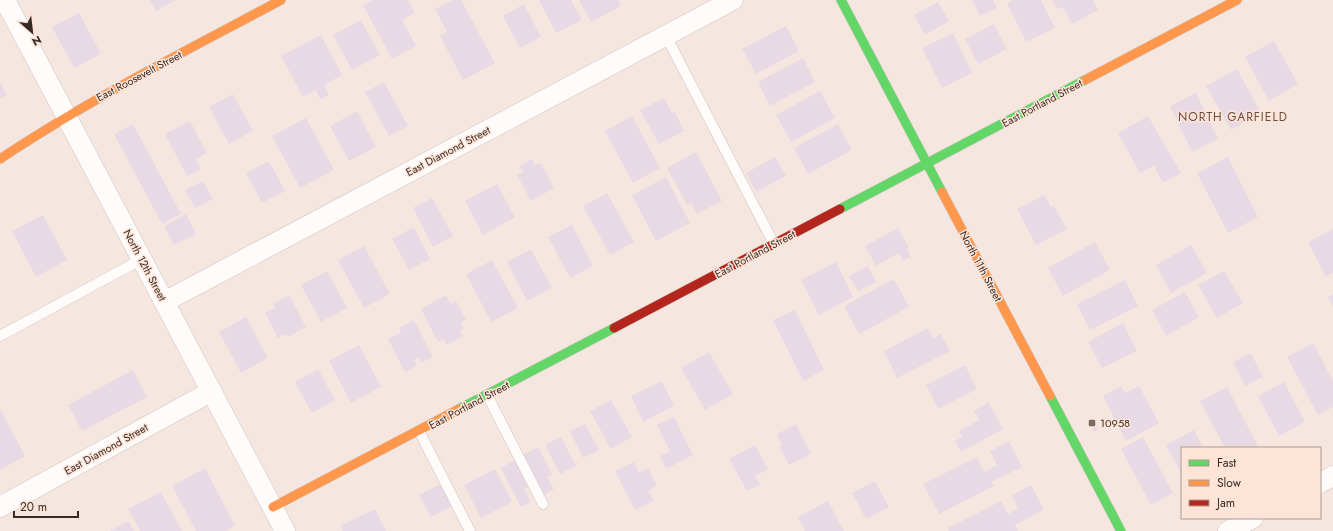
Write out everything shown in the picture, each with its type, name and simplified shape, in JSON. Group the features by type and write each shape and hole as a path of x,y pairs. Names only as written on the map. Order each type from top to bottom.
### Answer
{"street":[{"name":"North 12th Street","path":"5,0 286,531"},
{"name":"East Roosevelt Street","path":"0,158 66,116 281,0"},
{"name":"East Diamond Street","path":"164,302 733,0"},
{"name":"North 11th Street","path":"842,0 1121,531"},
{"name":"East Portland Street","path":"273,507 1237,0"},
{"name":"East Diamond Street","path":"0,507 212,391"},
{"path":"1321,482 1333,476"},
{"path":"1228,531 1251,519"}],"lane":[{"path":"666,36 774,244"},
{"path":"0,336 142,260"},
{"path":"487,395 543,504"},
{"path":"419,431 470,531"}],"building":[{"path":"150,0 176,0 156,11"},
{"path":"372,0 408,0 415,13 402,20 416,46 392,59 363,5"},
{"path":"453,0 461,0 495,63 463,80 440,36 447,32 435,9"},
{"path":"539,0 571,0 582,20 556,33"},
{"path":"579,0 618,0 621,6 591,22"},
{"path":"972,0 993,0 997,8 980,16"},
{"path":"1014,0 1041,0 1055,28 1026,42 1007,3"},
{"path":"1052,0 1093,0 1098,10 1072,24 1063,7 1057,9"},
{"path":"938,2 949,21 925,35 914,15"},
{"path":"524,4 541,37 520,48 503,16"},
{"path":"79,13 101,54 74,68 52,27"},
{"path":"361,20 380,55 352,70 333,35"},
{"path":"994,24 1007,49 978,64 965,39"},
{"path":"786,26 799,51 756,74 742,49"},
{"path":"953,33 972,73 942,88 922,48"},
{"path":"321,35 342,75 324,85 329,95 320,99 316,90 303,97 281,56"},
{"path":"1274,41 1298,84 1269,101 1245,57"},
{"path":"803,58 815,82 770,106 758,82"},
{"path":"1237,69 1261,113 1231,130 1206,86"},
{"path":"0,82 7,95 0,98"},
{"path":"384,82 408,126 389,136 365,92"},
{"path":"820,91 835,118 791,142 776,115"},
{"path":"1196,93 1218,139 1192,152 1170,106"},
{"path":"233,94 253,131 229,144 209,107"},
{"path":"664,98 672,113 675,112 684,131 659,144 640,110"},
{"path":"357,111 376,147 349,161 330,126"},
{"path":"632,116 660,168 633,183 605,131"},
{"path":"1148,116 1181,173 1163,183 1154,166 1140,173 1118,133"},
{"path":"306,118 334,170 300,188 272,136"},
{"path":"190,121 207,153 196,159 201,169 187,176 165,134"},
{"path":"133,124 181,214 162,224 114,134"},
{"path":"838,124 852,150 808,174 794,148"},
{"path":"696,152 722,201 697,214 691,203 687,205 667,168"},
{"path":"775,157 786,176 756,192 746,173"},
{"path":"1228,157 1258,217 1228,233 1197,173"},
{"path":"532,159 535,165 541,163 554,188 531,201 517,175 523,172 519,166"},
{"path":"269,161 285,191 262,203 246,173"},
{"path":"666,177 690,223 656,241 632,195"},
{"path":"203,181 213,199 195,208 185,190"},
{"path":"497,184 515,217 483,235 465,201"},
{"path":"607,193 634,242 610,255 583,206"},
{"path":"1044,195 1051,207 1054,206 1067,229 1036,245 1017,209"},
{"path":"432,198 453,236 433,247 413,208"},
{"path":"186,214 196,234 174,245 164,226"},
{"path":"43,215 67,260 36,277 12,231"},
{"path":"572,225 593,266 570,278 548,237"},
{"path":"414,227 430,259 409,270 392,239"},
{"path":"898,228 909,248 907,249 911,257 903,261 899,253 876,266 865,246"},
{"path":"1333,229 1333,273 1326,277 1308,242"},
{"path":"1095,242 1110,270 1063,296 1048,268"},
{"path":"1191,245 1207,273 1171,293 1156,265"},
{"path":"364,246 390,294 364,308 338,260"},
{"path":"531,249 552,288 527,301 507,262"},
{"path":"492,260 518,308 491,322 466,274"},
{"path":"836,262 853,297 819,315 801,280"},
{"path":"868,266 876,282 858,292 849,276"},
{"path":"327,271 347,308 321,322 301,285"},
{"path":"1224,271 1243,303 1217,318 1198,285"},
{"path":"894,279 909,307 859,334 844,306"},
{"path":"1125,280 1138,306 1090,330 1077,304"},
{"path":"1185,292 1199,317 1166,336 1152,310"},
{"path":"1333,294 1333,307 1328,297"},
{"path":"289,295 306,327 288,337 286,334 278,338 265,313 275,308 273,304"},
{"path":"446,295 451,304 456,301 466,319 461,322 464,328 460,330 463,336 447,345 443,339 438,342 421,309"},
{"path":"795,310 824,370 803,381 773,320"},
{"path":"246,317 268,358 241,373 219,332"},
{"path":"414,320 433,357 421,363 418,358 414,360 417,366 405,372 388,339 401,332 399,328"},
{"path":"1123,323 1137,351 1102,368 1088,342"},
{"path":"928,328 933,338 941,334 950,351 897,378 884,351"},
{"path":"1313,343 1333,381 1333,407 1318,415 1287,357"},
{"path":"359,345 381,387 351,403 329,361"},
{"path":"709,352 733,394 705,410 681,368"},
{"path":"1251,353 1263,377 1245,386 1233,362"},
{"path":"965,365 977,389 938,409 926,385"},
{"path":"318,369 335,400 312,413 295,382"},
{"path":"133,370 147,397 82,431 68,405"},
{"path":"662,381 674,406 643,422 631,396"},
{"path":"1284,382 1305,422 1279,436 1258,396"},
{"path":"1121,386 1125,393 1139,386 1159,423 1126,441 1103,396"},
{"path":"1227,387 1258,447 1224,447 1200,401"},
{"path":"611,400 632,437 611,449 590,411"},
{"path":"988,402 1003,429 961,452 955,441 962,437 959,431 979,420 974,411"},
{"path":"0,409 25,456 0,470"},
{"path":"674,417 693,455 666,469 660,456 670,451 657,425"},
{"path":"1093,420 1098,430 1094,432 1089,422"},
{"path":"585,424 599,450 583,458 570,431"},
{"path":"796,424 811,454 789,465 780,447 782,445 777,434"},
{"path":"1194,430 1202,447 1181,447 1181,473 1166,445"},
{"path":"561,437 576,466 560,474 545,445"},
{"path":"1143,437 1173,493 1151,505 1121,449"},
{"path":"1009,441 1022,467 992,482 994,486 939,514 923,484 977,457 984,472 997,465 990,451"},
{"path":"755,445 768,469 755,476 760,485 747,491 729,459"},
{"path":"538,447 552,474 547,477 554,489 544,495 523,455"},
{"path":"516,459 530,486 524,489 531,502 521,507 501,468"},
{"path":"634,462 639,473 648,468 657,486 649,491 654,501 635,510 615,471"},
{"path":"205,468 235,526 226,531 196,531 172,486"},
{"path":"495,469 512,502 481,518 464,485"},
{"path":"875,481 889,507 866,519 852,493"},
{"path":"440,484 452,506 431,517 419,495"},
{"path":"1031,485 1044,510 1015,525 1018,531 949,531 948,528 1001,501 1008,514 1018,508 1012,495"},
{"path":"161,492 182,531 140,531 128,509"},
{"path":"828,501 844,531 805,531 798,517"},
{"path":"375,509 386,531 343,531 340,526"},
{"path":"128,521 134,531 110,531"}],"traffic: fast":[{"path":"841,0 942,192"},
{"path":"840,209 1085,80"},
{"path":"459,409 614,328"},
{"path":"1050,396 1121,531"}],"traffic: slow":[{"path":"0,159 103,96 281,0"},
{"path":"1085,80 1237,0"},
{"path":"942,192 1050,396"},
{"path":"273,507 459,409"}],"traffic: jam":[{"path":"614,328 840,209"}],"place":[{"name":"10958","path":"1092,423"}],"district":[{"name":"NORTH GARFIELD","path":"1233,117"}]}
